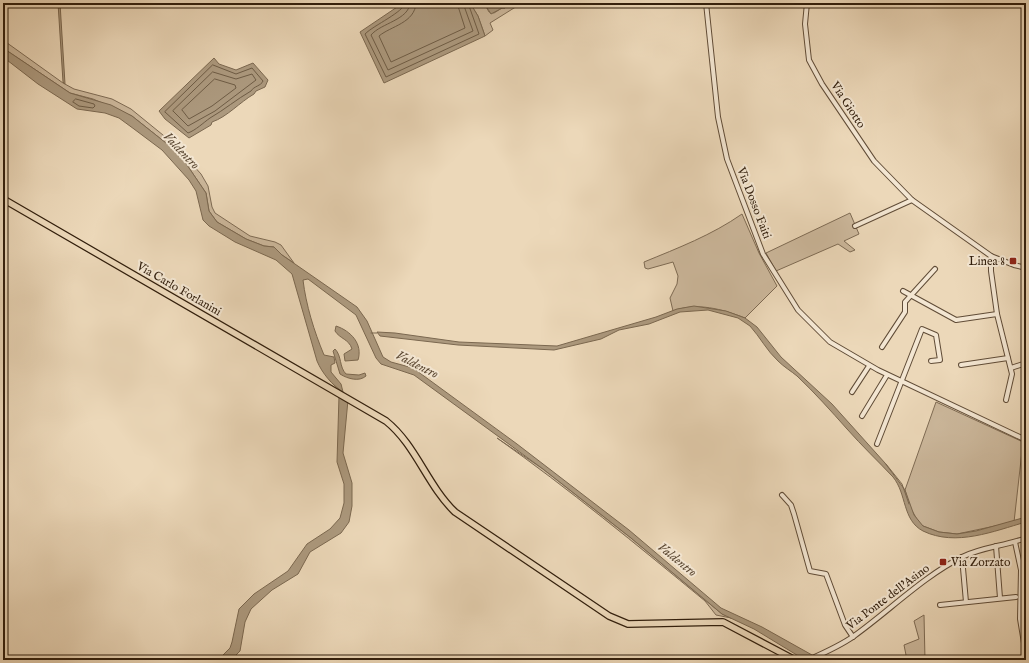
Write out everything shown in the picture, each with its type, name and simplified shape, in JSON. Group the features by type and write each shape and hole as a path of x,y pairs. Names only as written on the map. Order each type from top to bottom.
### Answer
{"main road":[{"name":"Via Carlo Forlanini","path":"3,199 386,421 396,430 442,497 455,512 609,616 628,624 723,622 734,626 795,660"}],"street":[{"name":"Via Dosso Faiti","path":"706,3 718,116 727,159 763,254 798,310 830,342 869,366 887,376 1026,440"},
{"name":"Via Giotto","path":"807,3 805,24 809,60 822,84 874,161 912,200 991,256 1026,268"},
{"path":"855,226 912,200"},
{"path":"991,256 991,271 997,314 1011,368 1012,378 1006,400"},
{"path":"882,347 906,312 905,302 935,269"},
{"path":"903,291 956,320 997,314"},
{"path":"877,444 922,329 936,335 938,340 940,360 931,361"},
{"path":"961,365 1008,358"},
{"path":"1011,368 1026,363"},
{"path":"852,392 869,366"},
{"path":"862,416 887,376"},
{"path":"782,495 791,505 810,571 826,574 845,625 853,637"},
{"name":"Via Ponte dell'Asino","path":"808,660 853,637 918,586 962,557 1026,538"},
{"path":"1015,542 1021,570 1020,618 1026,655"},
{"path":"996,546 1000,598"},
{"path":"962,557 966,602"},
{"path":"940,605 1016,597"},
{"path":"1020,618 1026,617"}],"shaded area":[{"path":"470,3 484,3 489,12 494,13 502,8 505,8 509,3 522,3 490,23 493,30 485,36 478,16"},
{"path":"3,40 63,83 74,89 112,99 131,109 174,144 201,174 208,186 212,207 215,213 250,236 275,242 281,245 294,263 282,255 274,247 264,246 246,239 217,222 209,211 206,193 185,162 171,147 132,116 93,99 70,93 3,48"},
{"path":"850,213 859,234 844,241 855,250 850,252 838,244 776,271 766,253"},
{"path":"742,214 759,253 777,286 745,318 718,309 700,307 682,308 673,311 670,298 677,284 678,276 673,262 648,269 645,268 644,262 707,235 731,222"},
{"path":"936,402 1023,442 1014,522 957,534 939,532 923,526 918,521 910,507 905,490"},
{"path":"497,438 543,469 631,538 722,614 731,618 716,615 705,601 628,538 577,497"},
{"path":"924,615 925,660 907,660 904,645 919,639 914,621"}],"water":[{"path":"58,3 60,3 65,84 63,82"},
{"path":"403,3 470,3 478,16 485,36 384,83 360,32"},
{"path":"484,3 509,3 505,8 491,14"},
{"path":"3,48 70,93 111,105 132,116 171,147 185,162 206,193 209,211 217,222 246,239 264,246 274,247 282,255 357,307 367,321 383,357 391,362 413,368 517,444 629,530 721,608 762,627 821,660 805,660 754,629 722,614 631,538 543,469 414,375 381,364 376,358 356,315 308,279 303,280 306,299 317,337 324,355 334,357 335,363 331,365 331,372 341,384 343,392 331,382 317,361 292,274 276,260 235,242 209,226 203,220 196,191 189,180 162,150 119,118 105,113 77,109 38,84 3,57"},
{"path":"214,58 219,64 236,70 253,63 268,80 265,87 256,91 228,113 212,122 211,125 189,138 165,119 159,111"},
{"path":"694,306 726,311 745,318 757,327 781,357 832,404 885,463 905,490 914,515 923,526 939,532 957,534 976,531 1026,517 1026,522 988,533 962,538 936,536 923,531 911,520 901,491 893,477 810,389 774,357 750,326 738,318 708,310 680,312 649,324 619,330 601,339 554,350 458,345 380,336 377,332 459,342 557,346 656,317 677,309"},
{"path":"336,326 346,331 354,339 359,349 358,360 345,361 344,354 352,349 349,343 335,331"},
{"path":"335,349 339,355 342,368 346,374 359,375 365,373 366,376 360,379 353,379 340,374 333,351"},
{"path":"339,396 348,400 343,453 352,483 352,506 349,522 341,533 310,552 298,574 272,590 251,609 245,622 240,651 231,660 218,660 230,648 239,609 254,594 288,571 307,544 330,529 340,518 344,503 344,484 337,462"}],"waterway":[{"path":"371,333 377,333"},
{"path":"886,464 902,484 909,504"}],"place":[{"name":"Linea 8","path":"1013,261"},
{"name":"Via Zorzato","path":"943,562"}],"water label":[{"name":"Valdentro","path":"181,151"},
{"name":"Valdentro","path":"417,365"},
{"name":"Valdentro","path":"677,560"}]}
